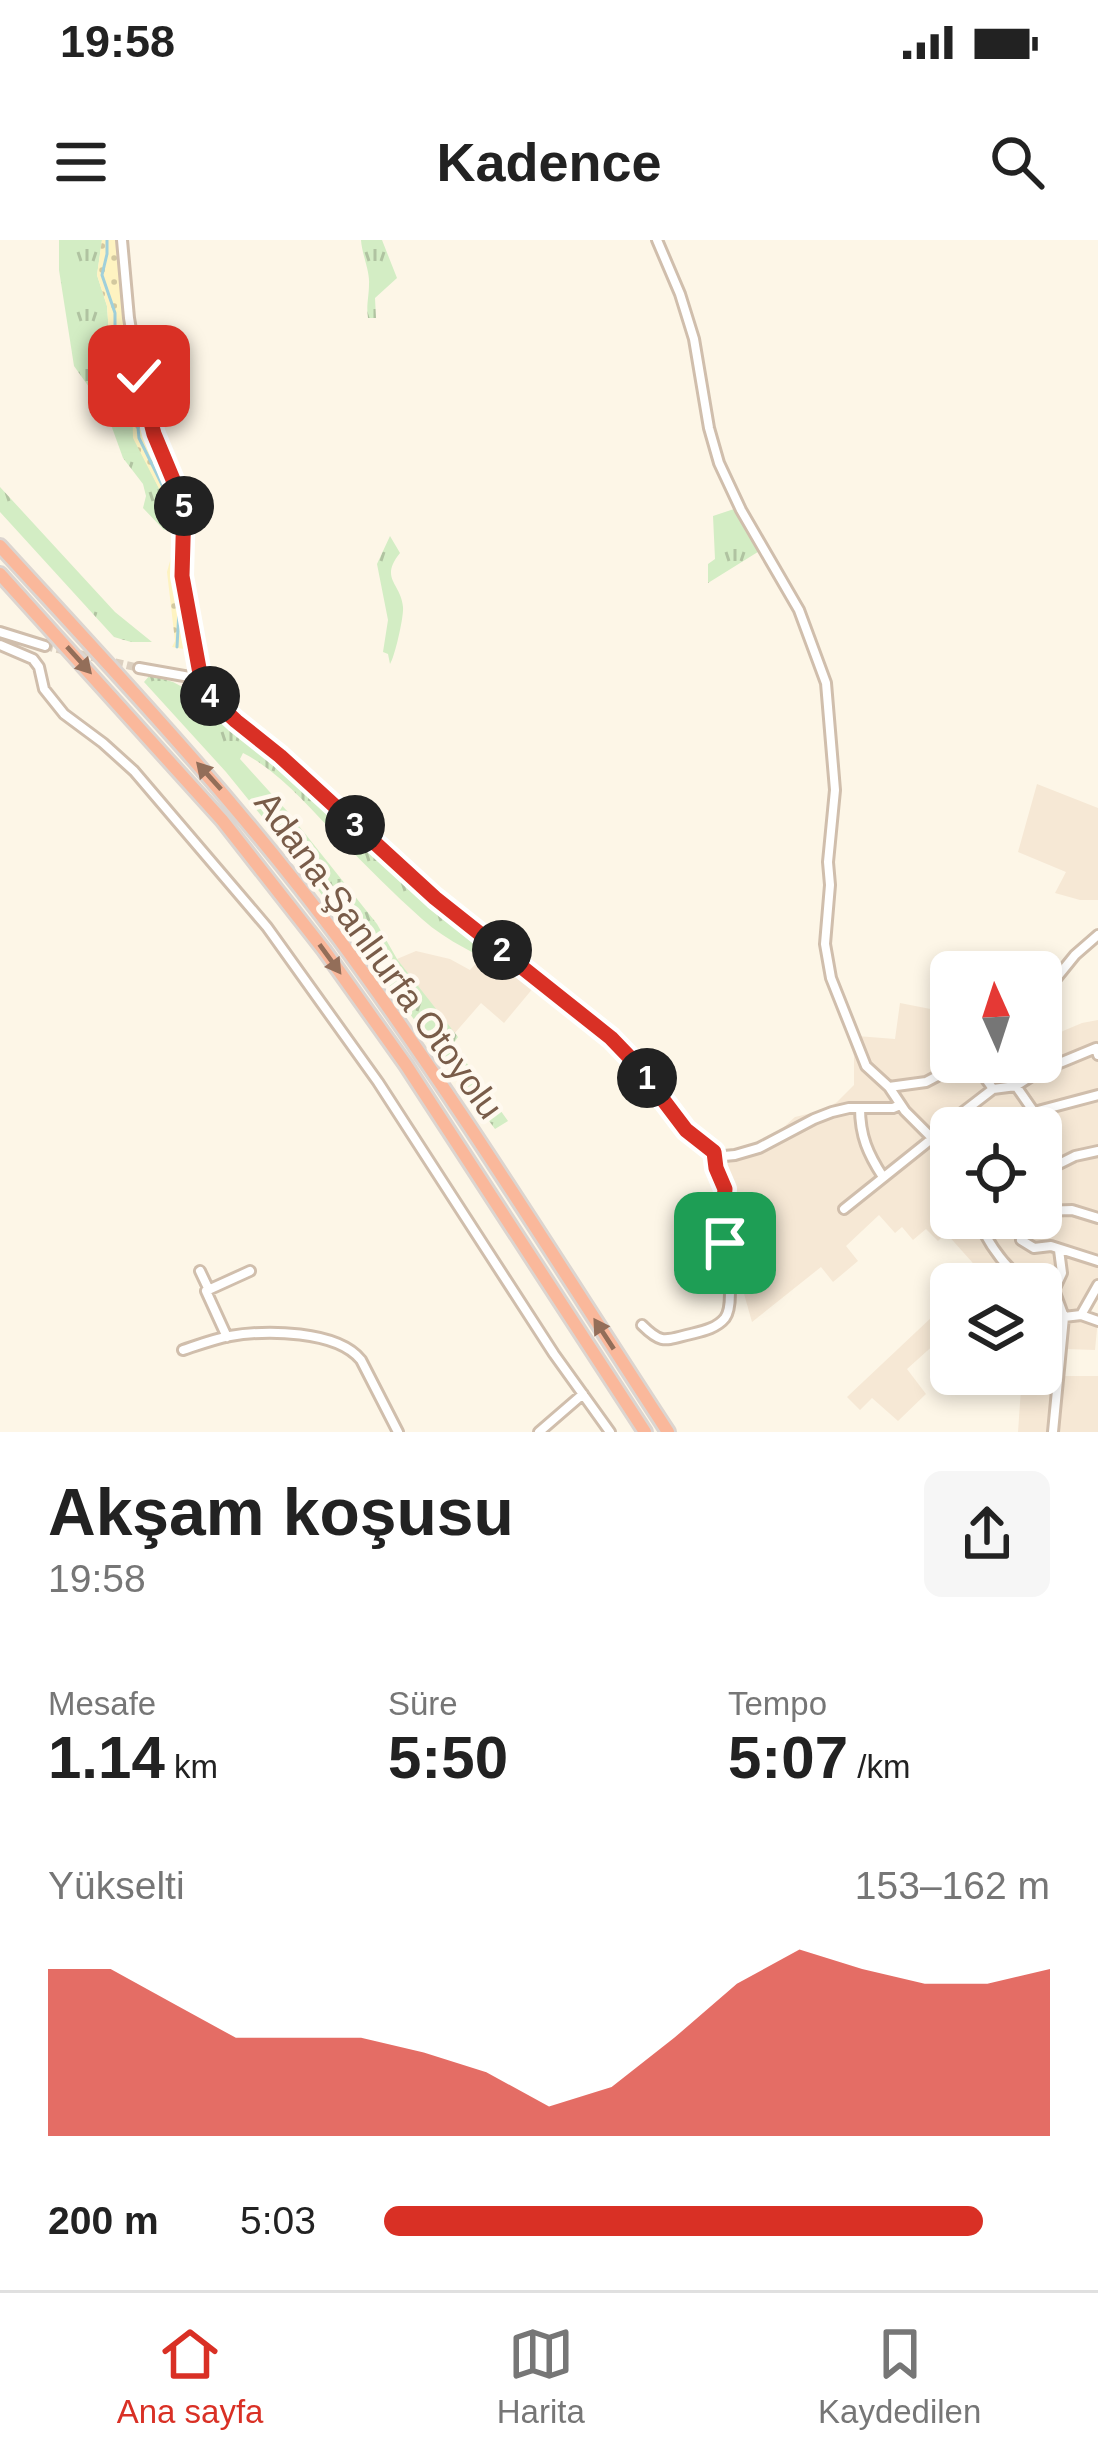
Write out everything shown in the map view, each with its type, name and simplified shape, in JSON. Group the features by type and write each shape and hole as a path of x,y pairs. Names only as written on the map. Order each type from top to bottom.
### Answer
{"highway":[{"name":"Adana-Şanlıurfa Otoyolu","path":"0,546 236,807 339,939 668,1432"},
{"name":"Adana-Şanlıurfa Otoyolu","path":"0,574 222,820 324,950 406,1065 645,1432"}],"street":[{"path":"122,240 139,376 154,434 184,506 182,576 208,695 435,898 611,1038 686,1130 714,1152 736,1155 759,1148 814,1119 849,1108 900,1105"},
{"path":"657,240 694,339 719,463 792,597 824,675 836,790 828,862 826,958 831,978 862,1062 930,1134"},
{"path":"0,632 45,646"},
{"path":"0,645 33,659 44,689 64,714 134,772 267,927 378,1082 610,1432"},
{"path":"139,668 201,679"},
{"path":"1062,971 1098,935"},
{"path":"970,1107 993,1089 1016,1086 1096,1048 1098,1055"},
{"path":"890,1087 930,1080"},
{"path":"989,1083 993,1089"},
{"path":"1016,1086 1034,1112 1098,1095"},
{"path":"860,1108 863,1140 883,1177"},
{"path":"844,1209 930,1139"},
{"path":"1062,1162 1098,1150"},
{"path":"642,1324 655,1337 668,1340 710,1329 728,1312 722,1222 725,1189 714,1152"},
{"path":"1062,1210 1098,1218"},
{"path":"988,1239 1007,1263"},
{"path":"1022,1240 1034,1248 1051,1246 1098,1261"},
{"path":"1059,1250 1061,1263"},
{"path":"200,1271 209,1290"},
{"path":"227,1337 206,1292 250,1271"},
{"path":"1081,1315 1098,1285"},
{"path":"1053,1432 1062,1312"},
{"path":"1064,1317 1081,1315 1098,1321"},
{"path":"183,1350 227,1337 292,1334 346,1346 361,1360 398,1432"},
{"path":"538,1432 583,1394"}],"shaded area":[{"path":"1037,784 1098,808 1098,900 1055,893 1066,872 1018,852"},
{"path":"416,951 450,959 470,970 481,958 534,987 504,1023 481,1003 454,1034 397,959"},
{"path":"900,1003 930,1009 930,1083 1062,1083 1062,1032 1098,1020 1098,1293 1089,1310 1098,1319 1095,1350 1065,1349 1063,1376 1098,1376 1098,1432 1018,1432 1021,1395 1062,1395 1062,1263 973,1263 951,1239 1062,1239 1062,1107 930,1107 930,1233 926,1229 913,1240 902,1227 895,1233 879,1215 846,1246 858,1261 833,1282 821,1267 752,1322 731,1248 719,1149 734,1151 756,1145 795,1117 837,1102 854,1085 849,1040 857,1036 895,1039"},
{"path":"930,1319 930,1348 907,1369 926,1394 898,1421 872,1398 860,1410 847,1397"}],"green space":[{"path":"59,240 102,240 97,275 107,306 110,347 117,374 132,395 134,438 170,510 175,533 164,530 143,508 143,484 123,458 106,411 74,366"},
{"path":"361,240 382,240 397,278 375,298 376,318 368,318 369,279"},
{"path":"0,487 115,612 152,642 114,637 0,512"},
{"path":"737,508 761,550 708,583 708,564 715,559 713,516"},
{"path":"390,536 400,553 391,575 403,607 390,664 383,652 388,620 377,564"},
{"path":"150,675 194,693 274,755 426,895 536,984 435,929 283,781 243,753 240,759 377,924 397,959 458,1037 453,1044 508,1121 495,1129 285,845 144,682"}],"sand":[{"path":"102,240 118,240 128,341 146,422 181,506 177,572 190,647 184,649 172,647 167,572 175,529 133,438 132,395 117,374 110,347 107,306 97,275"}],"waterway":[{"path":"107,240 102,275 115,313 115,351 125,377 134,385 139,438 174,509 178,530 174,549 177,647"}],"tunnel":[{"path":"45,646 139,668"}],"route":[{"path":"139,376 154,434 184,506 182,576 208,695 435,898 621,1048 686,1130 714,1152 725,1189 725,1243"}]}
